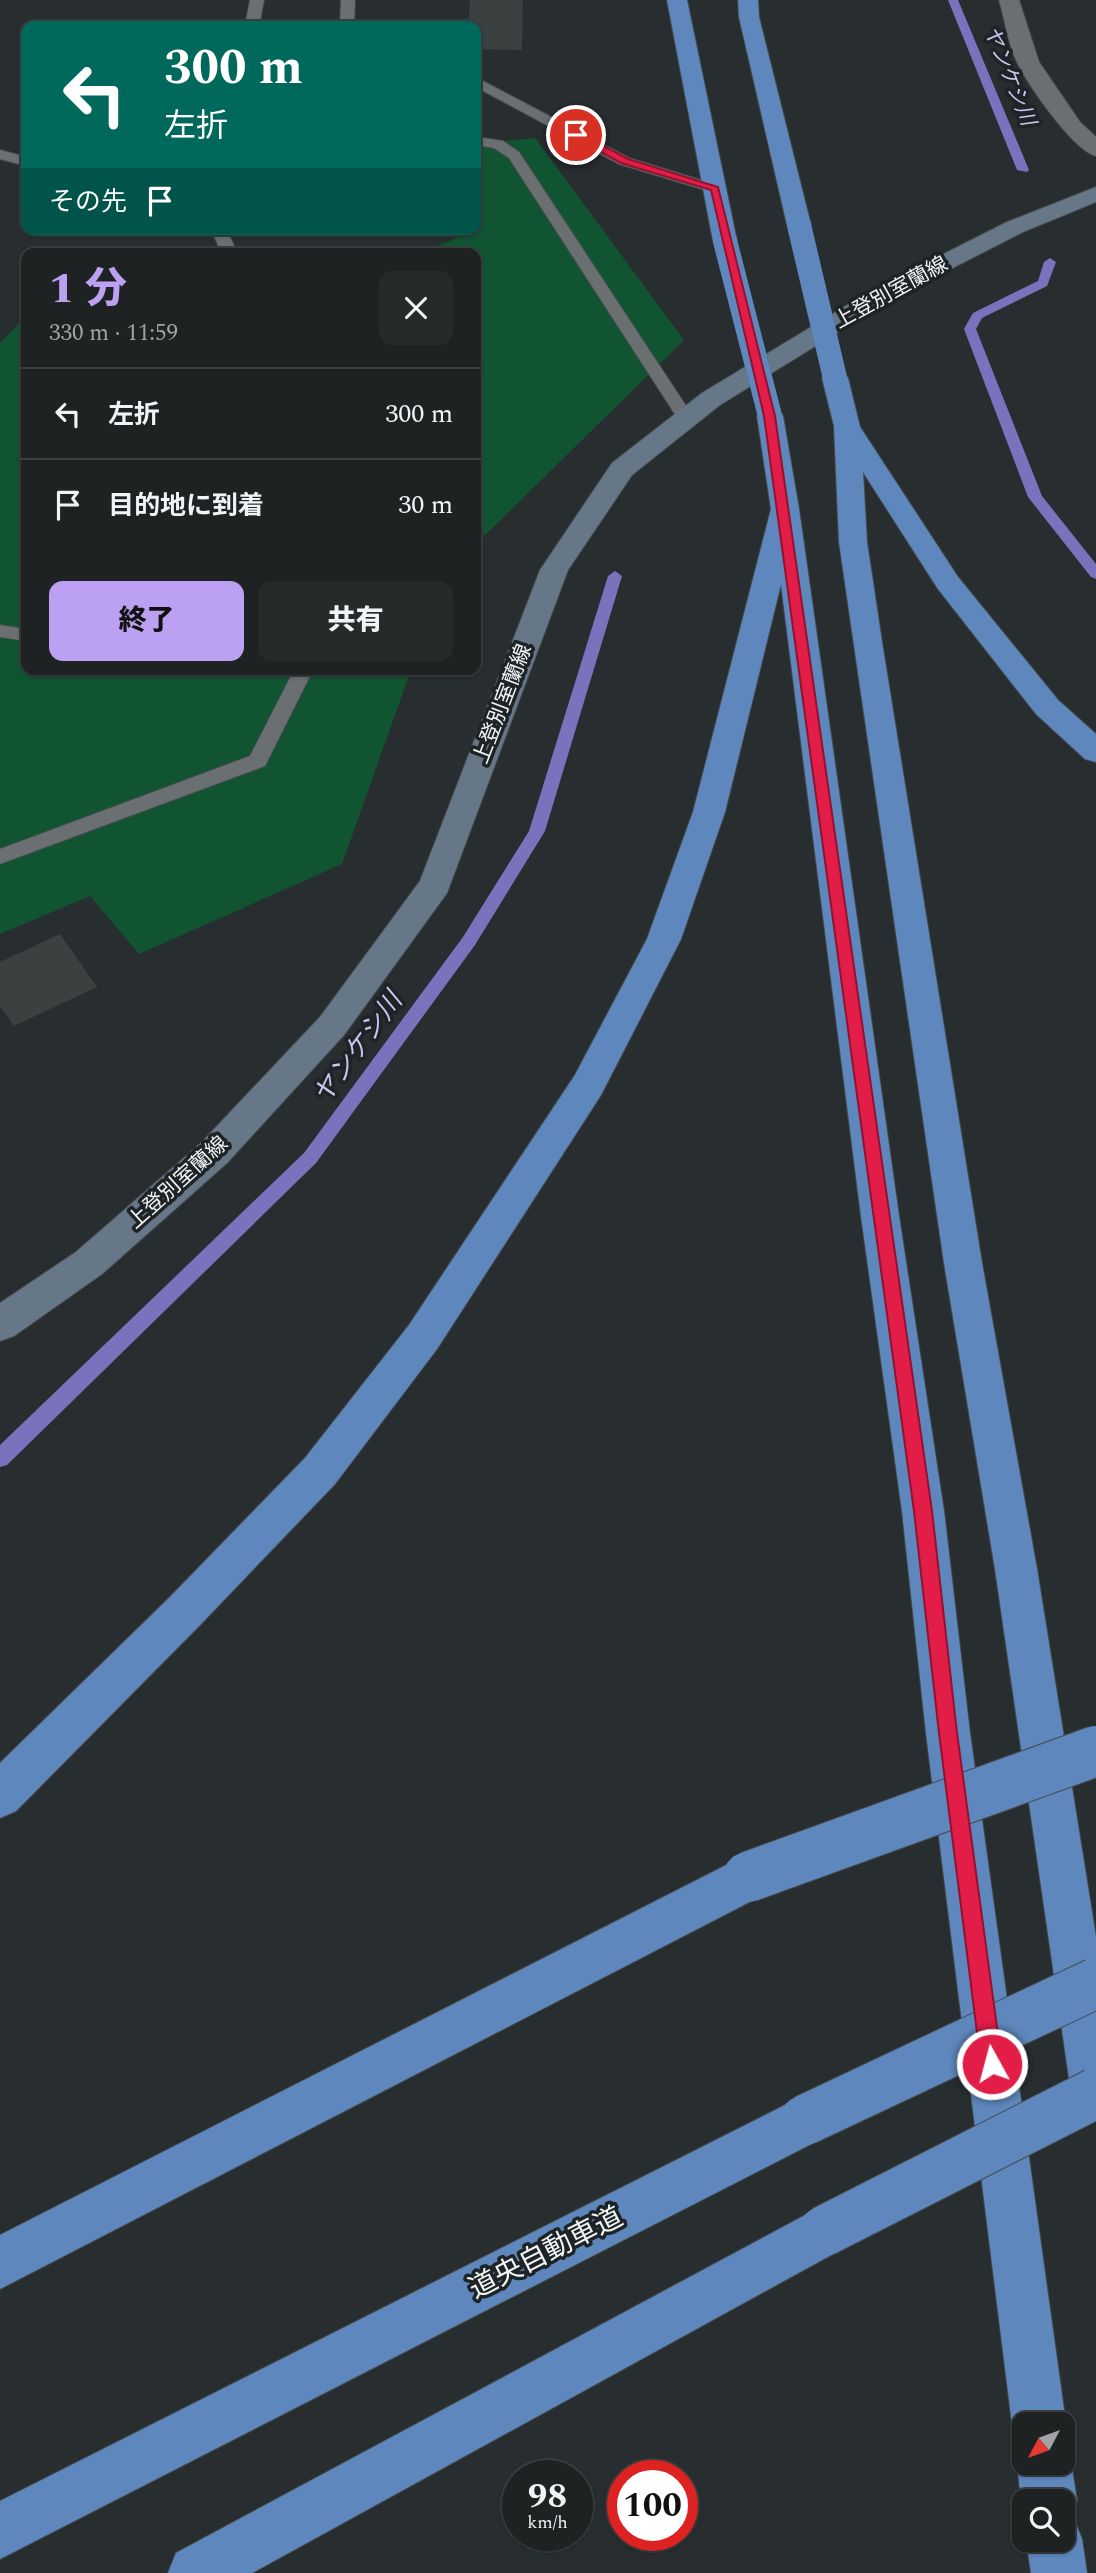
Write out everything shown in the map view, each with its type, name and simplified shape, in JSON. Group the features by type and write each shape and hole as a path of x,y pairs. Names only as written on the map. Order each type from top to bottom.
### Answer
{"highway":[{"path":"677,0 726,241 770,416 785,509 878,1202 923,1511 950,1747 1037,2412"},
{"path":"196,2573 824,2231 1096,2092 1016,1569 963,1263 867,642 853,542 847,426 749,17 748,0"},
{"path":"847,426 948,583 1047,707 1096,751"},
{"path":"0,1796 320,1471 423,1337 588,1085 664,939 709,811 785,509"},
{"path":"0,2263 748,1877 1096,1751"},
{"name":"道央自動車道","path":"0,2530 805,2120 1096,1983"},
{"path":"1056,2552 1059,2573"}],"main road":[{"name":"上登別室蘭線","path":"0,1324 89,1263 214,1153 332,1026 435,885 554,570 622,469 711,398 881,295 1015,227 1096,194"}],"street":[{"path":"1009,0 1028,62 1072,127 1096,149"}],"lane":[{"path":"253,21 257,0"},
{"path":"347,21 348,0"},
{"path":"481,84 624,161 715,189"},
{"path":"481,142 498,144 514,155 686,418"},
{"path":"0,154 21,160"},
{"path":"0,631 21,634"},
{"path":"0,857 257,761 301,675"}],"green space":[{"path":"535,138 684,340 481,539 481,248 432,248 464,235 481,235 481,143"},
{"path":"21,321 21,675 409,675 342,864 139,954 90,896 0,934 0,343"}],"building":[{"path":"470,0 523,0 522,50 481,49 481,21 468,21"},
{"path":"60,934 97,987 14,1026 0,1006 0,962"}],"waterway":[{"name":"ヤンケシ川","path":"953,0 1023,170"},
{"path":"1050,262 1043,283 977,316 970,329 1035,497 1096,574"},
{"name":"ヤンケシ川","path":"0,1458 310,1158 469,941 537,831 615,576"}],"route":[{"path":"576,135 624,161 715,189 770,416 923,1511 948,1733 992,2064"}]}
